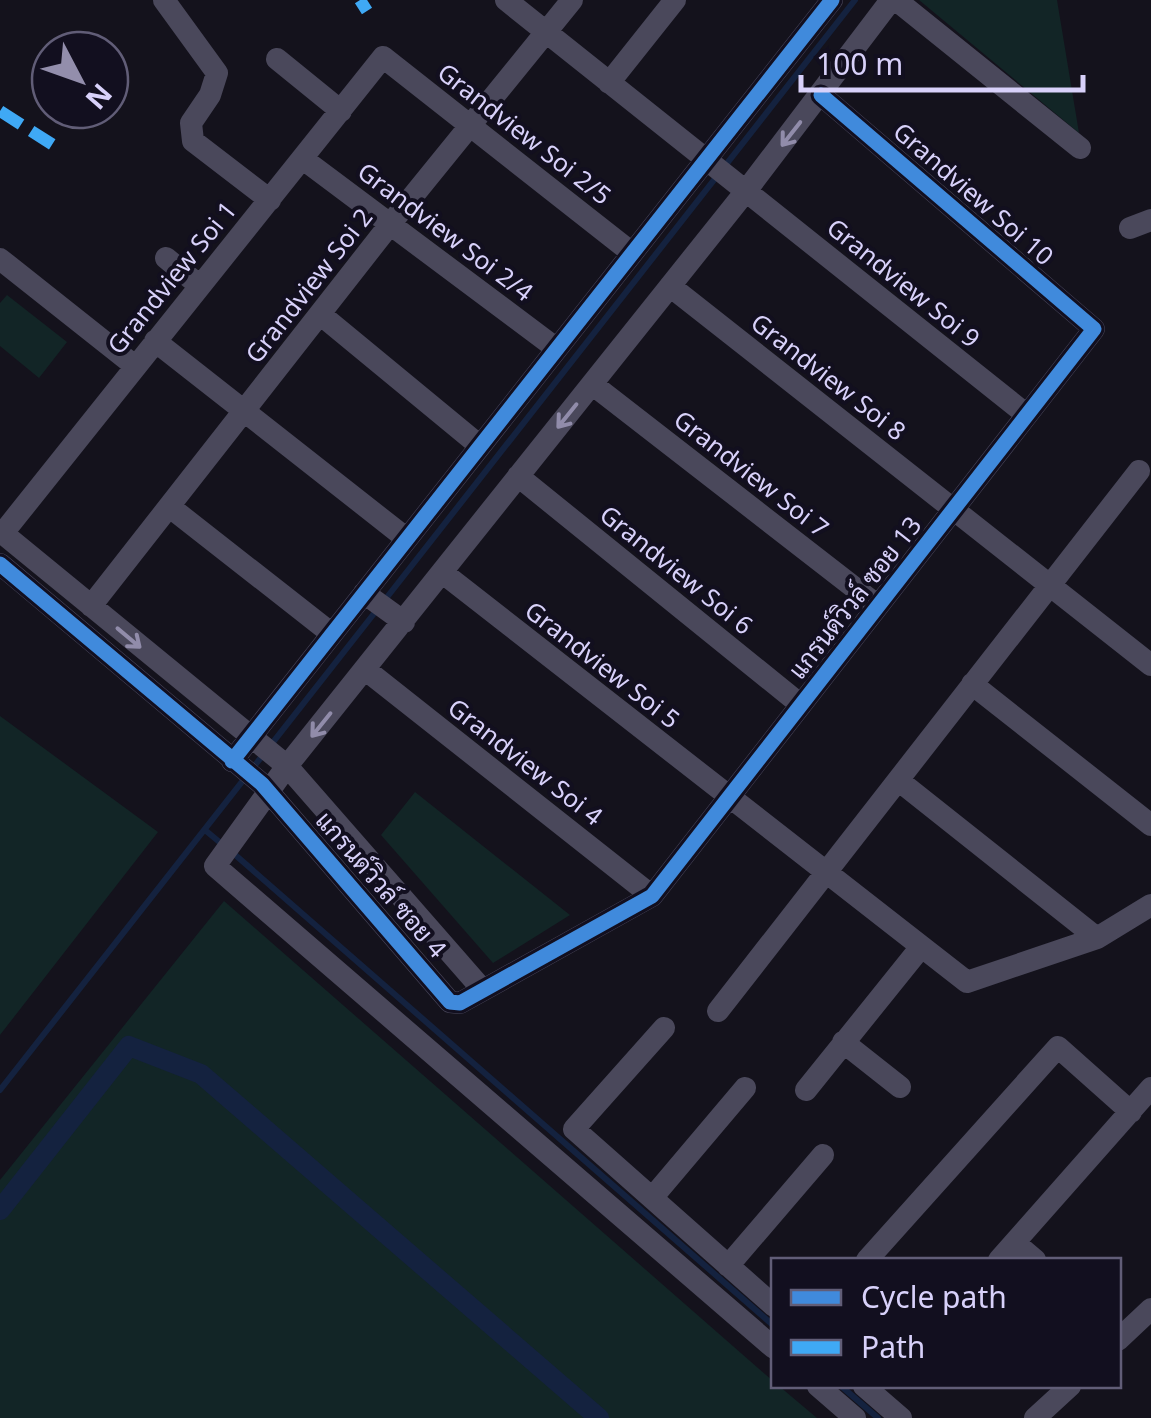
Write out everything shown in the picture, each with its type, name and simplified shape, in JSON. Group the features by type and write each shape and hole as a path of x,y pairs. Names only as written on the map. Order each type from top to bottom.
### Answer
{"street":[{"path":"164,0 217,73 214,87 190,124 193,141 270,200"},
{"name":"Grandview Soi 9","path":"506,0 1027,415"},
{"name":"Grandview Soi 2","path":"91,606 391,223 572,0"},
{"path":"609,83 675,0"},
{"path":"235,763 332,634 443,573 670,286 726,176 832,0"},
{"path":"771,1345 215,866 266,787 366,670 406,540 632,253 821,95 894,0 1080,148"},
{"name":"Grandview Soi 2/5","path":"384,56 632,253"},
{"name":"Grandview Soi 1","path":"1,532 384,56"},
{"path":"277,60 341,111"},
{"name":"Grandview Soi 10","path":"821,95 1094,329"},
{"name":"Grandview Soi 2/4","path":"302,158 557,348"},
{"path":"166,258 200,286"},
{"path":"0,259 135,366"},
{"name":"Grandview Soi 8","path":"670,286 1151,665"},
{"path":"320,314 480,446"},
{"name":"แกรนด์วิวล์ ซอย 13","path":"652,896 1094,329"},
{"path":"155,342 406,540"},
{"name":"Grandview Soi 7","path":"592,384 878,606"},
{"path":"718,1011 1138,471"},
{"name":"Grandview Soi 6","path":"518,476 802,704"},
{"path":"170,506 332,634"},
{"path":"1,532 284,764 482,989 652,896"},
{"name":"แกรนด์วิวล์ ซอย 4","path":"0,564 266,787 450,1002 460,1003 482,989"},
{"name":"Grandview Soi 5","path":"443,573 966,982 1097,938"},
{"name":"Grandview Soi 4","path":"366,670 652,896"},
{"path":"972,684 1151,825"},
{"path":"898,780 1097,938 1151,905"},
{"path":"806,1090 921,947"},
{"path":"664,1028 574,1129 771,1303"},
{"path":"843,1042 900,1086"},
{"path":"869,1258 1058,1046 1131,1112"},
{"path":"652,1198 745,1088"},
{"path":"1007,1252 1151,1088"},
{"path":"728,1266 822,1155"},
{"path":"1121,1337 1151,1309"},
{"path":"820,1388 855,1418"},
{"path":"1035,1418 1068,1388"},
{"path":"877,1390 901,1418"}],"green space":[{"path":"919,0 1057,0 1079,133"},
{"path":"7,295 67,342 39,378 0,346 0,303"},
{"path":"0,716 158,832 0,1035"},
{"path":"415,792 570,915 493,963 381,835"},
{"path":"224,901 771,1379 771,1388 781,1388 817,1418 0,1418 0,1180"}],"waterway":[{"path":"384,601 855,0"},
{"path":"0,1090 376,611"},
{"path":"205,830 223,845"},
{"path":"233,853 771,1323"},
{"path":"0,1210 129,1046 201,1074 599,1418"},
{"path":"843,1388 878,1418"}],"marked path":[{"path":"360,0 367,11"},
{"path":"0,111 61,150"}],"cycle path":[{"path":"232,761 832,0"},
{"path":"0,564 262,784 450,1002 460,1003 652,896 1094,329 821,95"}]}
